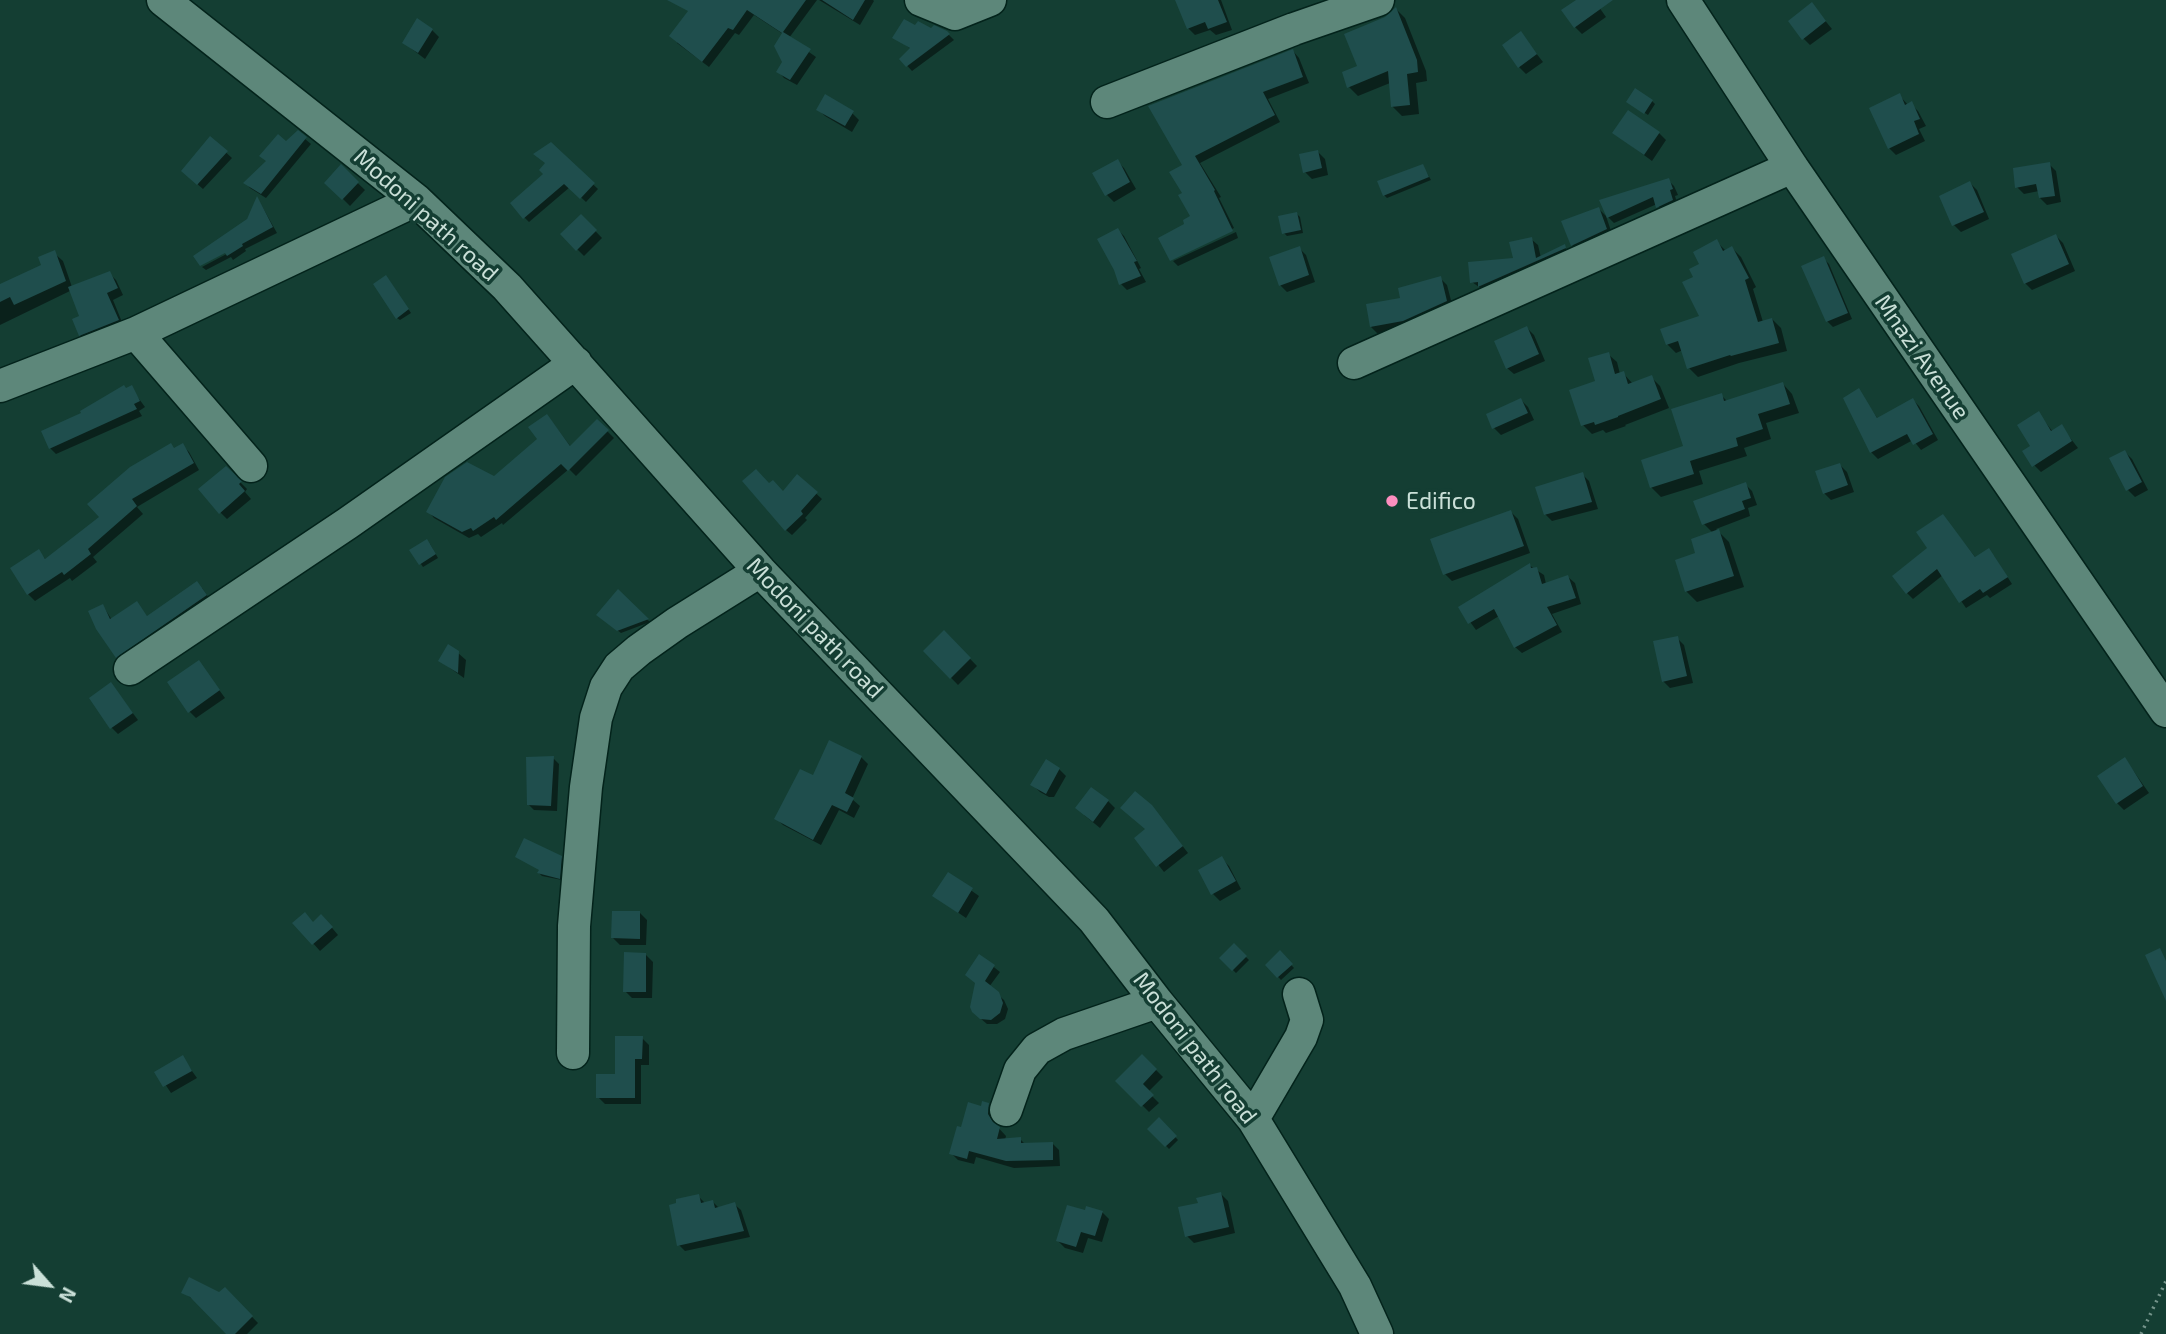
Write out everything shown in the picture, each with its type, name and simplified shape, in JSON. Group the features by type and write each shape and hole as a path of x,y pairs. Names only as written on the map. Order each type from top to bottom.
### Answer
{"street":[{"name":"Modoni path road","path":"163,0 416,200 507,287 760,571 1094,919 1157,1002 1253,1119 1355,1286 1377,1334"},
{"path":"920,0 955,15 990,0"},
{"path":"1107,102 1294,29 1378,0"},
{"name":"Mnazi Avenue","path":"1683,0 1792,167 2166,711"},
{"path":"1354,363 1792,167"},
{"path":"0,386 136,333 416,200"},
{"path":"136,333 251,466"},
{"path":"130,669 348,523 576,363"},
{"path":"573,1053 574,926 586,787 596,718 606,687 619,667 639,650 760,571"},
{"path":"1253,1119 1301,1037 1307,1020 1299,994"},
{"path":"1006,1110 1020,1070 1037,1049 1064,1034 1157,1002"}],"path":[{"path":"2141,1334 2166,1281"}],"building":[{"path":"667,0 806,0 783,32 811,49 790,80 776,72 782,62 774,46 782,33 747,10 733,30 728,28 702,62 669,36 688,11"},
{"path":"822,0 865,0 853,20"},
{"path":"1175,0 1218,0 1227,22 1208,29 1205,22 1187,29"},
{"path":"1576,0 1613,0 1574,28 1561,10"},
{"path":"1812,2 1826,21 1802,40 1788,21"},
{"path":"1396,7 1417,60 1418,72 1407,74 1410,105 1391,107 1388,71 1347,88 1342,72 1357,66 1344,34 1385,17"},
{"path":"417,18 433,29 418,53 402,43"},
{"path":"904,19 915,25 918,21 931,28 934,25 950,34 906,67 899,59 910,48 892,38"},
{"path":"1521,31 1537,54 1518,68 1502,45"},
{"path":"1293,49 1303,77 1263,92 1275,115 1195,156 1215,190 1233,231 1170,261 1158,238 1184,224 1183,220 1190,216 1178,195 1182,193 1169,172 1182,165 1148,106"},
{"path":"1635,88 1653,100 1644,114 1626,102"},
{"path":"1900,93 1905,105 1912,101 1920,119 1914,121 1919,134 1888,149 1869,108"},
{"path":"825,94 854,111 845,126 816,110"},
{"path":"1628,110 1660,132 1644,155 1612,133"},
{"path":"298,130 307,137 261,194 243,183 266,161 259,156 278,134 286,141"},
{"path":"210,136 228,151 197,185 181,171"},
{"path":"551,142 595,183 580,199 564,184 523,219 510,203 543,174 539,170 545,163 533,154"},
{"path":"1318,150 1322,168 1303,173 1299,154"},
{"path":"1118,159 1130,182 1105,196 1092,173"},
{"path":"2050,162 2055,196 2039,198 2036,184 2015,188 2013,168"},
{"path":"341,164 359,182 342,200 324,183"},
{"path":"1423,164 1429,177 1383,196 1377,181"},
{"path":"1669,178 1673,200 1656,208 1653,197 1607,218 1599,200"},
{"path":"1970,181 1984,212 1952,226 1939,196"},
{"path":"257,196 273,227 242,244 243,246 227,256 225,253 200,266 193,256 247,219"},
{"path":"1599,207 1607,229 1571,246 1561,221"},
{"path":"1297,212 1301,230 1282,234 1278,216"},
{"path":"581,214 597,230 576,251 560,234"},
{"path":"1118,228 1137,261 1134,262 1141,276 1119,285 1097,239"},
{"path":"2056,234 2069,264 2024,284 2011,254"},
{"path":"1532,237 1536,258 1565,244 1566,248 1478,287 1478,282 1470,283 1468,262 1513,258 1509,242"},
{"path":"1717,239 1723,251 1732,246 1749,278 1745,280 1758,322 1772,318 1779,343 1687,369 1678,341 1666,345 1660,329 1699,316 1682,282 1693,277 1689,269 1699,264 1693,252"},
{"path":"1300,246 1309,275 1279,286 1269,257"},
{"path":"55,250 66,281 14,305 10,297 0,302 0,284 41,265 38,257"},
{"path":"1824,256 1848,313 1826,322 1801,266"},
{"path":"110,271 118,288 107,293 119,320 79,336 72,319 79,316 68,287"},
{"path":"386,275 409,309 396,319 373,284"},
{"path":"1441,276 1447,301 1403,321 1370,327 1366,304 1400,298 1398,288"},
{"path":"1527,326 1539,354 1506,369 1494,341"},
{"path":"1609,352 1615,374 1624,371 1628,384 1652,375 1661,399 1595,425 1594,422 1581,426 1569,390 1595,381 1588,358"},
{"path":"1783,382 1790,404 1758,414 1763,429 1736,438 1738,446 1690,461 1694,474 1650,488 1641,460 1683,446 1671,409 1722,393 1724,401"},
{"path":"124,385 126,388 132,385 140,401 134,404 137,409 49,449 41,431 81,413 80,411"},
{"path":"1859,388 1877,418 1913,398 1933,434 1913,445 1907,434 1870,453 1843,398"},
{"path":"1521,398 1528,413 1492,429 1486,414"},
{"path":"2039,411 2051,431 2062,424 2072,441 2032,467 2022,451 2030,446 2017,425"},
{"path":"547,414 570,446 597,419 609,430 568,471 561,464 496,520 494,517 473,531 471,528 462,532 426,512 445,477 467,462 494,476 537,439 528,427"},
{"path":"171,443 174,448 183,443 194,463 132,499 137,506 88,549 91,554 64,575 62,572 27,595 10,568 39,549 45,559 99,517 87,504 130,467"},
{"path":"2125,450 2142,482 2126,491 2109,458"},
{"path":"1840,463 1848,485 1823,494 1815,471"},
{"path":"226,466 242,481 239,484 245,491 219,514 198,489"},
{"path":"756,469 769,483 773,480 783,491 797,474 818,492 801,511 803,514 785,531 742,481"},
{"path":"1583,472 1592,502 1544,515 1535,487"},
{"path":"1746,482 1751,498 1742,501 1745,509 1702,525 1693,501"},
{"path":"1511,510 1524,546 1443,575 1430,539"},
{"path":"1943,514 1975,557 1989,548 2008,577 1983,593 1980,589 1959,603 1937,569 1906,594 1892,576 1927,548 1916,532"},
{"path":"1719,529 1734,576 1685,592 1675,560 1695,553 1691,539"},
{"path":"427,539 436,554 419,565 409,550"},
{"path":"1530,563 1531,568 1537,567 1542,584 1568,575 1576,598 1547,607 1557,625 1514,648 1494,609 1468,624 1458,607"},
{"path":"197,581 207,595 116,658 96,629 88,611 103,604 110,619 137,601 147,616"},
{"path":"618,589 649,619 617,631 596,615"},
{"path":"944,630 971,658 950,679 923,651"},
{"path":"1678,636 1687,676 1662,682 1653,641"},
{"path":"448,644 459,651 458,673 438,661"},
{"path":"199,660 220,690 188,713 167,682"},
{"path":"111,682 133,713 110,729 89,698"},
{"path":"829,740 862,756 845,793 854,798 847,812 832,805 813,840 774,819 800,769 813,775"},
{"path":"554,756 551,806 527,805 526,757"},
{"path":"2125,757 2143,786 2116,804 2097,776"},
{"path":"1046,759 1060,768 1046,794 1030,785"},
{"path":"1091,787 1109,800 1093,822 1075,808"},
{"path":"1135,791 1152,805 1183,846 1156,867 1134,838 1145,829 1120,808"},
{"path":"524,838 562,856 560,879 537,873 539,870 515,857"},
{"path":"1222,856 1236,881 1211,895 1198,870"},
{"path":"948,872 973,888 958,913 932,896"},
{"path":"612,911 640,911 640,939 611,938"},
{"path":"305,912 313,922 321,914 333,927 312,945 292,923"},
{"path":"1234,943 1247,956 1232,971 1219,958"},
{"path":"2160,948 2166,961 2166,1001 2145,955"},
{"path":"1280,950 1293,964 1277,978 1265,965"},
{"path":"624,952 646,953 646,992 623,992"},
{"path":"979,954 995,965 985,981 999,992 1003,1003 1000,1013 991,1020 980,1019 970,1007 975,983 965,975"},
{"path":"615,1036 643,1036 642,1059 635,1059 635,1098 596,1098 596,1074 615,1074"},
{"path":"1142,1054 1157,1069 1143,1084 1154,1095 1141,1107 1115,1081"},
{"path":"183,1055 192,1071 163,1087 154,1072"},
{"path":"982,1101 989,1103 988,1114 1000,1127 997,1139 1021,1137 1021,1143 1053,1142 1053,1160 1006,1161 969,1151 967,1159 949,1154 968,1102 981,1106"},
{"path":"1159,1117 1177,1136 1165,1147 1147,1129"},
{"path":"1221,1192 1229,1227 1185,1237 1178,1207 1198,1203 1196,1198"},
{"path":"699,1194 701,1203 713,1200 715,1208 735,1202 744,1231 677,1246 669,1205 676,1203 676,1199"},
{"path":"1067,1205 1085,1210 1086,1206 1103,1211 1095,1236 1081,1232 1076,1247 1056,1241"},
{"path":"189,1277 219,1292 225,1287 253,1316 235,1334 226,1334 190,1297 181,1293"}],"place":[{"name":"Edifico","path":"1392,501"}]}
